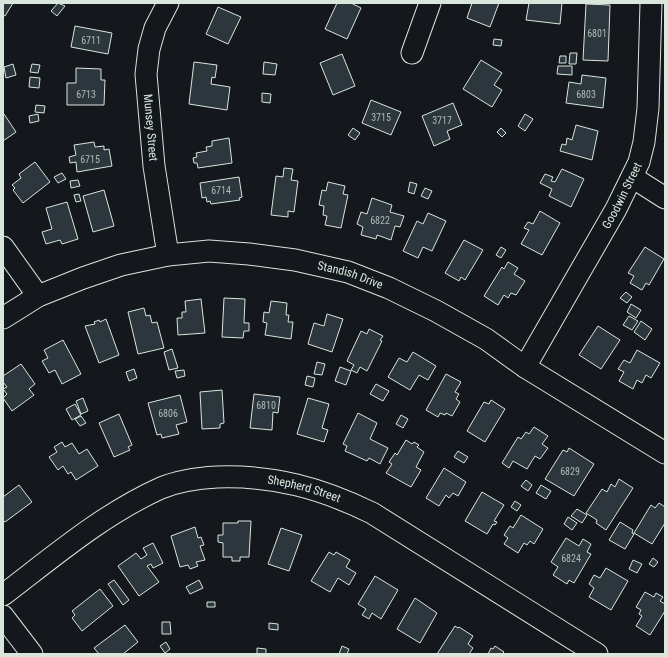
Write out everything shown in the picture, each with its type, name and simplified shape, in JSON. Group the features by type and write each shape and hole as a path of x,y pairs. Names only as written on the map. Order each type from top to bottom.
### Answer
{"street":[{"name":"Munsey Street","path":"168,3 155,28 149,49 146,74 154,166 168,255"},
{"path":"412,53 430,3"},
{"name":"Goodwin Street","path":"525,367 639,162 644,142 648,108 652,3"},
{"path":"632,177 665,198"},
{"path":"3,247 38,296"},
{"name":"Standish Drive","path":"3,318 38,296 121,265 168,255 209,252 249,254 295,260 348,272 389,288 436,311 486,339 525,367 665,453"},
{"name":"Shepherd Street","path":"3,595 67,546 105,520 162,488 199,478 241,476 285,481 346,500 372,512 597,654"},
{"path":"3,616 32,654"}],"building":[{"path":"3,3 13,3 5,16 3,15"},
{"path":"58,3 65,6 57,16 51,11"},
{"path":"337,3 351,3 361,8 347,39 325,29"},
{"path":"472,3 499,3 490,27 467,18"},
{"path":"529,3 562,3 560,24 526,20"},
{"path":"586,4 610,5 608,61 583,60"},
{"path":"218,7 241,17 228,44 206,34"},
{"path":"75,26 112,33 108,54 71,47"},
{"path":"494,39 502,40 501,46 493,45"},
{"path":"570,53 577,53 576,64 569,64"},
{"path":"342,54 355,86 333,95 320,63"},
{"path":"560,56 566,56 566,63 559,63"},
{"path":"481,60 502,73 494,85 502,90 492,107 463,89"},
{"path":"194,62 217,65 215,78 212,77 211,84 230,87 227,110 189,104"},
{"path":"264,62 277,64 275,75 263,74"},
{"path":"13,64 16,75 6,78 4,67"},
{"path":"32,64 40,65 38,73 30,72"},
{"path":"558,66 572,66 572,75 557,74"},
{"path":"76,68 101,69 101,80 105,80 104,105 67,105 67,83 76,83"},
{"path":"582,75 606,78 603,108 566,103 569,82 581,84"},
{"path":"30,77 40,78 39,88 29,87"},
{"path":"262,93 271,94 270,103 262,102"},
{"path":"371,100 401,112 391,135 362,123"},
{"path":"453,103 462,125 447,131 450,139 434,146 422,116"},
{"path":"36,105 45,106 44,113 35,112"},
{"path":"4,114 16,132 3,141 3,115"},
{"path":"38,114 39,121 30,123 29,116"},
{"path":"525,114 533,119 525,131 518,126"},
{"path":"576,125 598,131 592,160 560,151 562,144 566,145 567,138 572,140"},
{"path":"353,128 360,133 355,140 348,135"},
{"path":"501,128 506,133 502,137 497,132"},
{"path":"229,138 232,163 198,168 197,163 194,163 193,158 197,157 196,153 207,151 206,147 212,146 212,141"},
{"path":"94,142 95,147 104,146 104,150 109,149 112,166 77,172 76,162 70,163 69,157 76,155 74,145"},
{"path":"35,162 50,182 23,203 13,190 15,188 12,185 21,178 19,174"},
{"path":"284,168 293,169 291,180 298,181 294,212 288,211 288,217 271,215 276,176 283,177"},
{"path":"562,169 584,179 571,207 549,196 552,189 540,183 545,174 553,177 551,181 555,182"},
{"path":"62,173 66,179 58,183 54,177"},
{"path":"239,177 242,197 239,198 240,200 211,204 210,201 207,202 206,197 202,198 200,183"},
{"path":"78,180 80,186 71,188 70,181"},
{"path":"328,182 345,186 343,194 348,195 341,228 325,225 327,216 323,215 324,206 319,205 322,190 326,191"},
{"path":"410,182 417,184 414,194 408,192"},
{"path":"425,188 432,191 428,199 421,196"},
{"path":"104,190 114,226 93,232 83,196"},
{"path":"79,194 81,201 76,202 74,195"},
{"path":"372,198 392,205 390,212 404,216 400,227 395,226 391,240 377,235 376,239 361,235 363,227 357,224 361,212 367,214"},
{"path":"67,202 78,239 62,244 60,240 46,244 42,232 52,229 46,208"},
{"path":"540,211 560,223 542,255 521,244 529,230 524,228 528,222 533,224"},
{"path":"428,213 446,221 432,251 423,247 418,258 403,251 417,221 423,224"},
{"path":"464,240 483,250 465,280 461,277 459,281 445,273"},
{"path":"501,247 506,250 501,258 496,255"},
{"path":"645,247 664,259 649,285 646,283 642,290 630,283 634,276 628,273"},
{"path":"508,262 518,268 514,274 525,281 516,295 511,293 508,298 504,295 498,305 484,296 502,267 504,269"},
{"path":"626,292 632,297 627,303 620,298"},
{"path":"224,298 245,299 244,323 249,323 249,331 244,331 243,338 222,337"},
{"path":"201,299 205,333 178,335 177,318 182,318 182,312 186,312 185,301"},
{"path":"271,301 287,303 286,315 289,315 288,322 293,322 291,339 265,335 267,323 263,322 264,312 269,313"},
{"path":"631,304 641,310 636,318 627,312"},
{"path":"144,308 146,316 150,315 152,323 157,322 164,348 138,354 128,312"},
{"path":"327,314 343,319 332,352 308,344 314,323 324,326"},
{"path":"629,316 638,321 632,330 623,325"},
{"path":"106,319 119,355 99,363 85,326 95,324 94,322 99,320 100,322"},
{"path":"641,321 652,329 645,340 634,332"},
{"path":"598,326 620,340 601,369 579,355"},
{"path":"369,329 383,336 380,340 382,341 367,371 360,367 357,373 351,370 354,365 347,361 361,331 367,334"},
{"path":"63,340 81,374 62,384 55,370 49,373 42,361 48,358 44,350"},
{"path":"172,349 178,368 169,370 164,352"},
{"path":"637,350 660,363 651,378 646,375 642,383 637,380 633,389 619,381 624,372 618,369 624,360 630,363"},
{"path":"413,352 436,366 428,380 419,375 410,390 388,377 399,358 407,362"},
{"path":"317,362 325,364 322,375 314,374"},
{"path":"21,364 35,384 29,389 34,395 12,411 3,398 7,394 3,389 7,387 3,382 3,376"},
{"path":"340,367 351,371 346,385 335,381"},
{"path":"134,369 137,378 129,381 126,372"},
{"path":"184,370 185,376 177,378 175,371"},
{"path":"446,374 461,382 455,392 459,394 456,399 460,402 452,416 446,413 445,415 440,413 438,417 426,410"},
{"path":"307,376 315,378 313,387 305,385"},
{"path":"376,384 389,391 383,401 370,394"},
{"path":"222,390 224,423 220,424 220,428 202,429 200,392"},
{"path":"254,394 280,397 278,413 273,412 272,430 250,428"},
{"path":"180,395 187,422 176,425 179,434 162,438 161,434 157,435 148,403"},
{"path":"83,398 88,411 81,414 76,401"},
{"path":"308,398 329,404 322,428 328,430 324,442 297,434"},
{"path":"491,400 505,409 485,442 467,431 484,402 489,404"},
{"path":"75,404 81,415 72,420 66,409"},
{"path":"358,413 377,423 370,439 388,448 380,464 369,458 367,461 345,451 347,446 343,444"},
{"path":"119,414 132,445 128,447 130,450 114,457 99,423"},
{"path":"401,415 408,419 403,428 396,424"},
{"path":"81,416 86,423 80,426 75,419"},
{"path":"534,427 548,436 542,444 548,448 540,459 535,456 527,469 513,461 509,468 502,463 518,437 521,439 526,432 529,434"},
{"path":"406,440 412,444 414,442 419,445 417,447 424,452 416,467 421,470 411,487 386,473 392,464 389,462 395,453 397,455"},
{"path":"62,442 65,447 72,443 79,454 87,449 98,466 76,480 71,472 68,474 63,466 58,470 49,457 57,452 54,447"},
{"path":"569,448 594,464 574,496 545,479 563,450 567,452"},
{"path":"458,451 468,457 464,463 454,457"},
{"path":"444,468 466,482 458,496 453,493 449,498 446,495 439,506 426,498"},
{"path":"619,479 633,488 606,530 596,523 597,520 586,513 602,489 607,492 611,484 615,487"},
{"path":"526,480 532,485 528,491 521,486"},
{"path":"19,485 32,502 5,522 3,520 3,497"},
{"path":"541,485 551,491 546,499 536,493"},
{"path":"482,492 504,505 494,521 497,522 495,525 493,524 487,534 465,521"},
{"path":"515,501 521,505 517,511 511,507"},
{"path":"659,503 665,507 665,523 652,544 634,533 651,505 655,508"},
{"path":"577,509 587,515 582,523 571,516"},
{"path":"521,515 543,529 534,544 530,541 527,545 524,543 518,553 504,544 508,538 504,535 510,526 513,528"},
{"path":"568,517 577,523 572,530 564,524"},
{"path":"238,521 251,521 249,557 240,557 240,561 232,561 232,557 223,557 223,543 218,542 218,535 223,535 223,523 238,523"},
{"path":"620,522 633,530 632,533 634,534 625,549 609,540"},
{"path":"195,527 198,538 201,537 204,545 200,546 205,560 196,562 198,566 190,569 188,565 180,567 171,536"},
{"path":"281,528 302,535 289,571 268,564"},
{"path":"566,538 579,546 583,539 591,544 587,552 591,554 574,583 569,580 567,584 553,575 558,567 551,562"},
{"path":"153,543 163,563 153,568 151,564 147,566 159,582 139,596 118,566 136,553 141,559 147,555 143,548"},
{"path":"329,552 334,555 336,552 350,560 346,567 356,573 349,585 338,578 330,592 311,581"},
{"path":"653,558 658,562 654,567 649,564"},
{"path":"633,560 642,564 637,573 629,569"},
{"path":"606,568 628,581 611,610 589,597 594,588 589,584 594,575 600,578"},
{"path":"375,576 398,590 381,619 372,613 369,619 362,615 366,609 358,604"},
{"path":"114,580 129,600 123,605 108,584"},
{"path":"199,580 203,588 190,594 186,587"},
{"path":"100,589 113,606 82,631 72,618 75,615 72,611"},
{"path":"645,592 654,597 656,593 663,597 660,601 665,604 665,611 650,635 636,626 642,616 639,614 641,610 636,607"},
{"path":"415,598 437,613 420,643 397,629"},
{"path":"207,602 215,602 215,607 207,607"},
{"path":"162,622 170,622 171,634 162,634"},
{"path":"269,623 278,624 278,630 269,629"},
{"path":"125,625 138,642 123,654 99,654 94,648"},
{"path":"455,626 473,636 468,644 473,648 469,654 437,654"},
{"path":"166,642 170,649 165,653 160,646"},
{"path":"342,646 349,649 347,654 339,654"},
{"path":"495,646 504,652 502,654 488,654 491,648 493,649"},
{"path":"257,648 266,649 266,654 257,654"}]}
